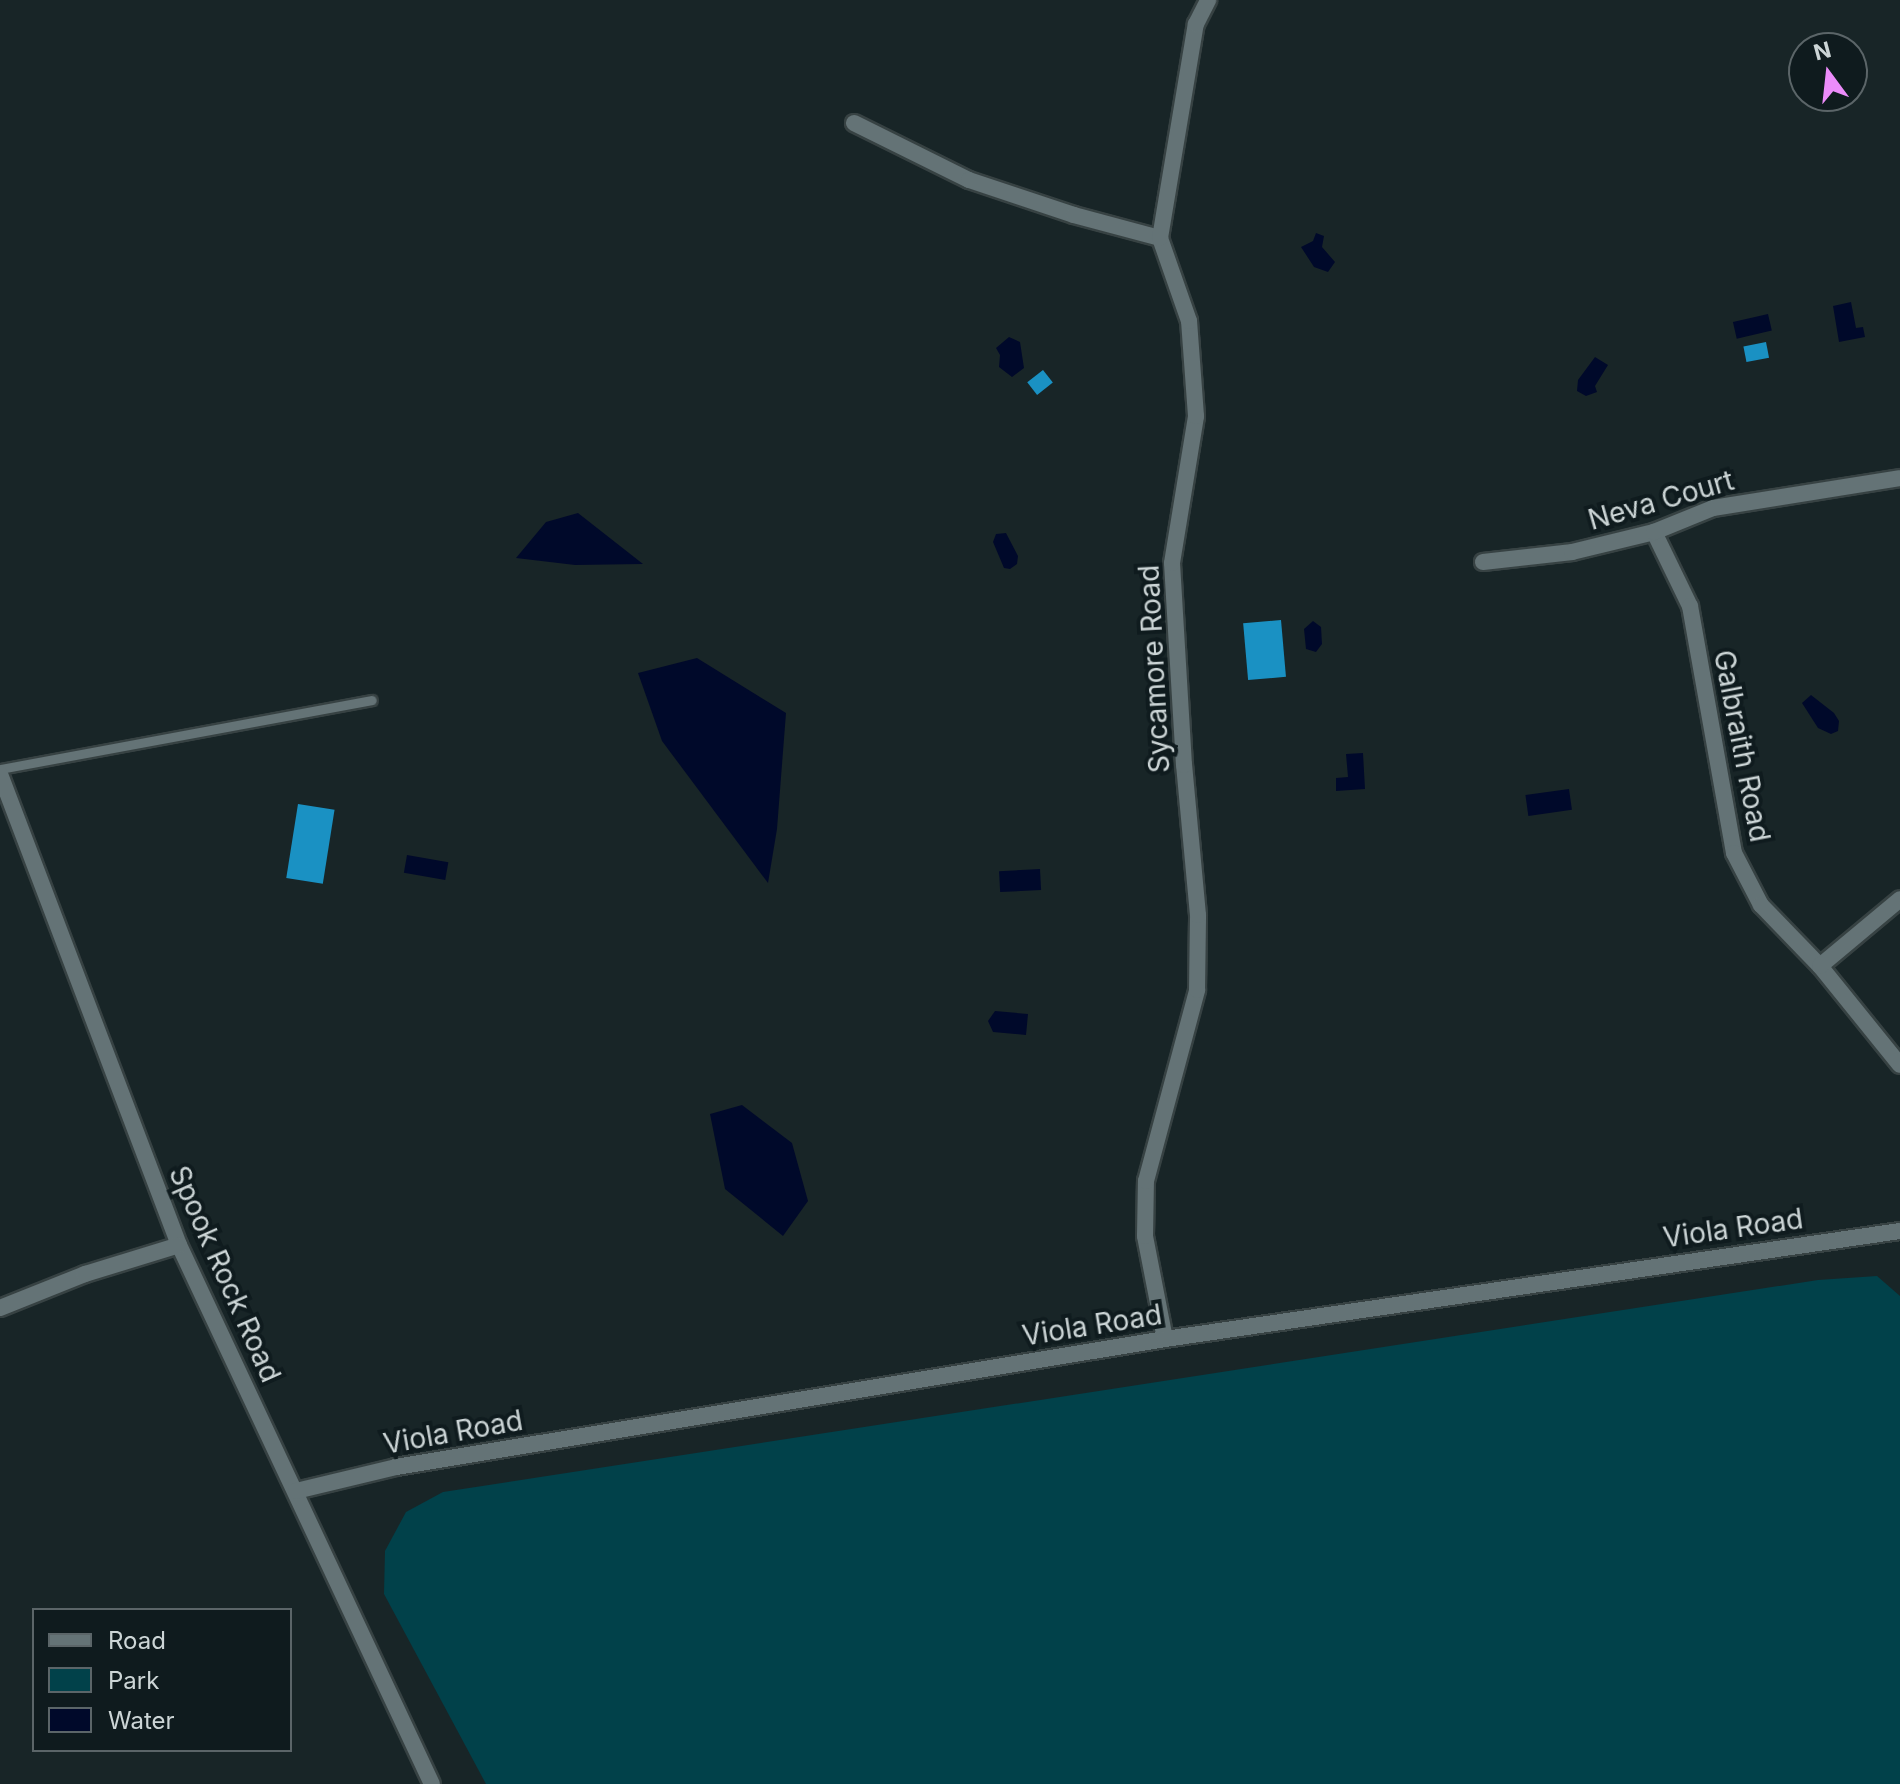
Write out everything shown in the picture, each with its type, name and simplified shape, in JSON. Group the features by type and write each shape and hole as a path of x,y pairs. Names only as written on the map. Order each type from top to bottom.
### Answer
{"street":[{"name":"Sycamore Road","path":"1165,1339 1145,1236 1146,1181 1197,990 1198,915 1184,765 1172,563 1196,416 1189,321 1160,238 1196,24 1208,0"},
{"path":"854,123 969,180 1074,215 1160,238"},
{"name":"Neva Court","path":"1483,562 1572,552 1654,532 1713,508 1900,478"},
{"name":"Galbraith Road","path":"1654,532 1690,606 1734,853 1761,905 1820,966 1900,1065"},
{"name":"Spook Rock Road","path":"0,771 179,1245 432,1784"},
{"path":"1820,966 1900,899"},
{"name":"Viola Road","path":"296,1491 396,1467 1165,1339 1900,1231"},
{"path":"0,1308 85,1274 179,1245"}],"lane":[{"path":"0,771 372,700"}],"green space":[{"path":"1877,1276 1900,1296 1900,1784 486,1784 384,1594 385,1551 406,1512 443,1492 1818,1280"}],"water":[{"path":"1316,233 1324,236 1322,247 1335,262 1328,272 1314,267 1301,247 1313,241"},
{"path":"1851,302 1856,328 1863,327 1865,337 1839,342 1833,306"},
{"path":"1768,314 1772,331 1737,339 1733,322"},
{"path":"1009,337 1020,342 1024,368 1012,377 999,367 1000,355 996,348"},
{"path":"1595,357 1608,365 1595,386 1597,392 1586,396 1577,391 1578,380"},
{"path":"578,513 643,564 575,565 516,558 546,522"},
{"path":"1006,533 1018,556 1017,564 1010,569 1004,568 993,542 996,534"},
{"path":"1313,621 1321,627 1322,644 1316,652 1306,649 1304,629"},
{"path":"697,658 786,713 777,829 768,883 662,741 638,673"},
{"path":"1811,695 1834,713 1839,721 1838,731 1831,734 1818,728 1802,703"},
{"path":"1363,753 1365,789 1336,791 1336,778 1348,777 1346,754"},
{"path":"1569,789 1572,810 1528,816 1525,795"},
{"path":"407,855 448,862 445,880 404,873"},
{"path":"1040,869 1041,890 1000,892 999,871"},
{"path":"995,1011 1028,1014 1026,1035 993,1032 988,1021"},
{"path":"742,1105 792,1143 808,1201 783,1236 725,1189 710,1114"}],"building":[{"path":"1766,342 1769,358 1746,362 1743,346"},
{"path":"1043,370 1053,383 1037,395 1027,382"},
{"path":"1281,620 1286,677 1248,680 1243,623"},
{"path":"298,804 335,810 323,884 286,878"}]}
